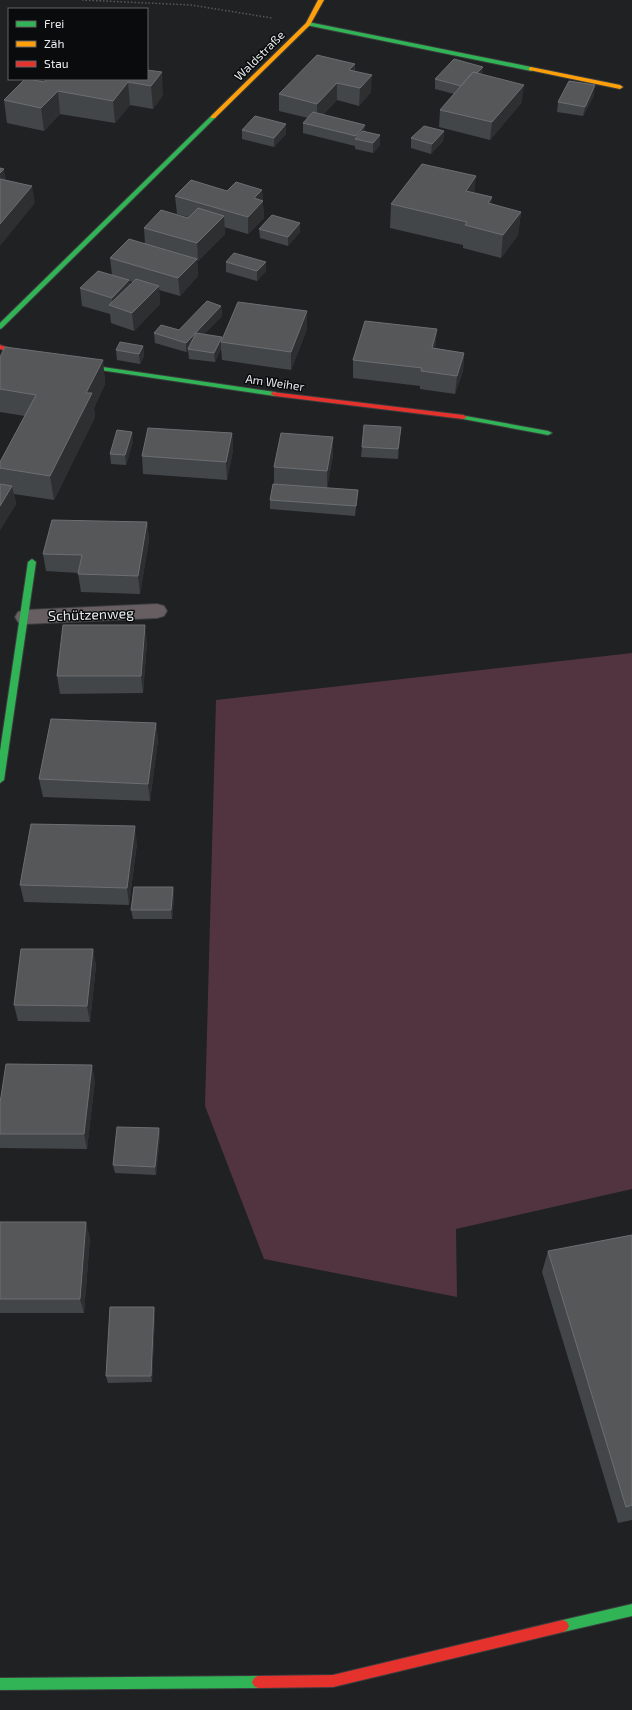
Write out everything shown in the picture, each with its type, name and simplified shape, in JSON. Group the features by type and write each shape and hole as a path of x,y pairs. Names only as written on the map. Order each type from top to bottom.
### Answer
{"street":[{"name":"Waldstraße","path":"0,327 308,24 321,0"},
{"path":"308,24 620,86"},
{"path":"0,347 41,360"},
{"name":"Am Weiher","path":"64,363 312,399 476,419 548,433"},
{"path":"0,780 32,562"},
{"name":"Schützenweg","path":"25,616 157,611"},
{"path":"0,1684 333,1681 632,1610"}],"path":[{"path":"82,0 191,5 308,24"}],"shaded area":[{"path":"632,653 632,1189 456,1229 457,1297 264,1259 205,1106 216,700"}],"building":[{"path":"317,55 355,64 349,70 372,75 360,88 337,83 317,104 279,94"},
{"path":"454,59 483,67 477,73 473,72 461,86 435,79"},
{"path":"148,70 162,72 151,86 128,82 113,101 58,91 41,108 4,100 24,80 44,82 46,80 148,80"},
{"path":"473,72 524,85 492,122 440,110"},
{"path":"569,81 595,85 585,107 558,102"},
{"path":"313,112 365,125 356,136 303,123"},
{"path":"255,116 286,124 274,138 242,130"},
{"path":"424,126 444,131 432,144 411,138"},
{"path":"362,131 380,135 373,143 355,139"},
{"path":"422,164 476,176 466,191 492,197 488,203 521,212 503,235 465,225 467,222 391,204"},
{"path":"0,179 32,186 0,224"},
{"path":"191,180 227,191 236,182 262,190 254,198 263,201 248,217 175,196"},
{"path":"198,208 224,216 197,243 144,228 161,210 188,218"},
{"path":"272,215 300,223 288,237 259,229"},
{"path":"129,239 197,259 178,278 110,258"},
{"path":"234,253 266,262 257,271 226,262"},
{"path":"98,271 129,280 112,298 80,288"},
{"path":"136,279 159,286 132,313 109,305"},
{"path":"207,301 221,306 186,343 154,333 161,325 179,330"},
{"path":"238,302 307,311 291,352 221,342"},
{"path":"365,321 437,329 432,348 464,353 457,376 421,371 422,368 353,360"},
{"path":"196,333 222,337 214,353 188,349"},
{"path":"120,342 143,346 139,354 116,350"},
{"path":"5,347 103,360 86,393 92,393 50,476 0,468 0,462 36,395 0,389 0,357"},
{"path":"364,425 401,427 398,449 362,447"},
{"path":"148,428 232,433 226,462 142,456"},
{"path":"117,430 132,432 125,455 110,454"},
{"path":"281,433 333,437 327,471 274,467"},
{"path":"0,484 12,486 0,506"},
{"path":"273,484 358,490 356,506 270,500"},
{"path":"52,520 147,522 138,576 78,574 82,555 43,554"},
{"path":"63,625 145,625 141,676 57,676"},
{"path":"51,719 156,723 148,784 39,779"},
{"path":"31,824 135,826 127,888 20,885"},
{"path":"134,887 173,887 171,910 131,910"},
{"path":"21,949 93,949 87,1006 14,1005"},
{"path":"6,1064 92,1065 84,1134 0,1134 0,1103"},
{"path":"117,1127 159,1128 155,1167 113,1165"},
{"path":"0,1222 86,1222 80,1299 0,1299"},
{"path":"632,1235 632,1505 626,1507 548,1251"},
{"path":"110,1307 154,1307 151,1376 106,1376"}],"traffic: fast":[{"path":"308,24 531,69"},
{"path":"0,327 213,117"},
{"path":"75,365 275,394"},
{"path":"463,417 548,433"},
{"path":"0,780 32,562"},
{"path":"563,1626 632,1610"},
{"path":"0,1684 258,1682"}],"traffic: slow":[{"path":"213,117 308,24 321,0"},
{"path":"531,69 620,87"}],"traffic: jam":[{"path":"0,347 33,358"},
{"path":"275,394 463,417"},
{"path":"258,1682 333,1681 563,1626"}]}
